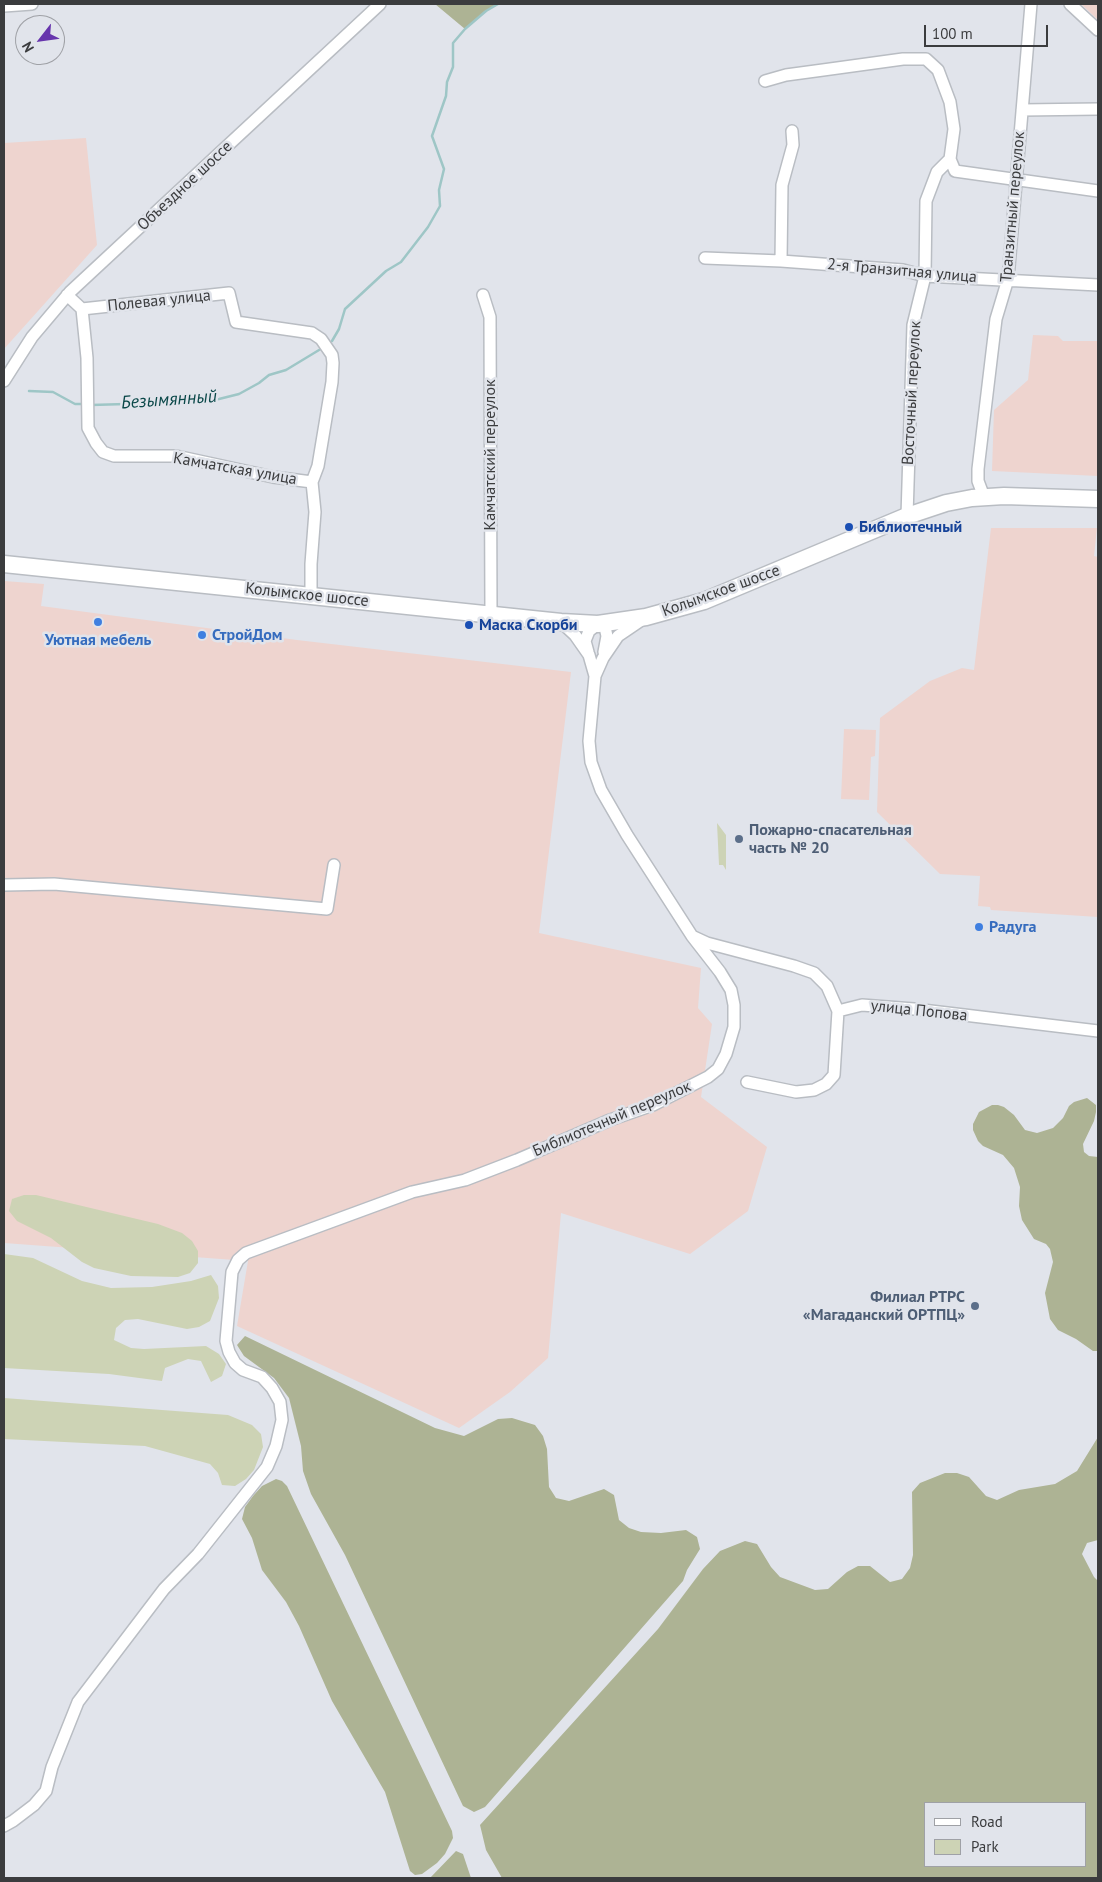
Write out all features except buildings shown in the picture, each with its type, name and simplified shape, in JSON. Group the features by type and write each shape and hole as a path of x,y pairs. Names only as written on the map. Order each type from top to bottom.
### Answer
{"highway":[{"name":"Колымское шоссе","path":"4,564 560,622 601,623 646,617 685,607 725,593 907,516 946,503 984,497 1098,498"}],"street":[{"path":"4,6 32,4"},
{"name":"Объездное шоссе","path":"4,381 32,337 67,295 380,4"},
{"name":"Транзитный переулок","path":"984,497 978,482 978,469 996,319 1008,279 1030,4"},
{"path":"1070,4 1098,30"},
{"path":"765,81 786,75 823,70 903,60 926,60 938,70 950,102 954,129 950,159 955,171 1098,191"},
{"path":"1022,110 1098,109"},
{"path":"781,261 782,185 793,145 792,131"},
{"name":"Восточный переулок","path":"907,516 913,325 925,276 926,201 937,172 950,159"},
{"name":"2-я Транзитная улица","path":"705,258 781,261 903,270 925,276 1098,285"},
{"name":"Полевая улица","path":"82,309 229,293 236,322 312,333 321,339 332,355 332,382 318,466 312,482"},
{"path":"67,295 82,309"},
{"name":"Камчатский переулок","path":"483,295 490,318 491,615"},
{"name":"Камчатская улица","path":"82,309 87,358 88,428 103,452 114,456 176,456 312,482 315,512 311,564 311,596"},
{"name":"Библиотечный переулок","path":"4,1826 34,1805 46,1791 52,1767 78,1702 164,1588 198,1554 267,1467 276,1446 282,1420 280,1402 272,1388 262,1377 243,1370 235,1363 226,1341 232,1272 238,1260 246,1253 412,1192 465,1180 610,1120 652,1105 708,1077 718,1069 726,1054 734,1027 734,1005 731,990 692,936 627,836 608,804 595,776 591,762 589,741 595,676 603,658 618,636 646,617"},
{"name":"Библиотечный переулок","path":"560,622 575,635 589,655 595,676"},
{"path":"589,655 585,641 589,631 601,623 607,636 603,658"},
{"path":"4,885 54,884 327,909 334,865"},
{"path":"692,936 707,943 814,973 827,986 838,1011 834,1074 826,1084 814,1090 796,1092 747,1082"},
{"name":"улица Попова","path":"838,1011 862,1005 914,1009 1098,1031"}],"shaded area":[{"path":"1081,4 1098,4 1098,20"},
{"path":"86,138 97,245 4,349 4,143"},
{"path":"1033,335 1058,336 1063,341 1098,341 1098,476 992,471 994,410 1028,380"},
{"path":"991,528 1097,528 1094,556 1098,557 1098,917 991,910 990,907 978,906 980,876 940,874 877,812 880,718 930,681 962,668 974,670"},
{"path":"4,581 44,584 41,606 297,640 571,672 539,933 701,968 698,1008 712,1024 701,1097 767,1147 748,1211 690,1254 561,1213 548,1358 510,1392 459,1428 237,1326 248,1261 4,1243"},
{"path":"844,729 876,730 875,756 871,757 869,800 841,799"}],"green space":[{"path":"435,4 498,4 486,11 465,29"},
{"path":"717,823 726,835 726,870 723,865 719,865"},
{"path":"1087,1098 1096,1105 1094,1121 1083,1144 1084,1152 1089,1156 1098,1157 1098,1351 1093,1351 1076,1339 1058,1330 1050,1319 1045,1293 1053,1262 1050,1249 1046,1244 1034,1239 1022,1220 1019,1206 1020,1187 1014,1168 1003,1155 983,1146 978,1141 973,1130 973,1124 979,1112 992,1105 998,1105 1014,1115 1025,1130 1037,1133 1053,1128 1063,1118 1069,1106 1074,1102"},
{"path":"24,1195 36,1195 158,1224 182,1233 192,1241 198,1251 198,1263 190,1273 178,1277 131,1276 94,1268 82,1262 51,1238 17,1221 9,1211 12,1199"},
{"path":"4,1254 33,1258 82,1281 111,1288 152,1287 191,1281 211,1275 218,1286 219,1298 210,1321 199,1327 187,1329 138,1319 125,1320 116,1328 114,1340 131,1348 144,1349 206,1346 219,1354 226,1364 222,1376 211,1382 201,1361 188,1359 165,1368 162,1381 109,1374 4,1368"},
{"path":"245,1336 435,1428 464,1436 498,1419 512,1418 535,1425 543,1436 547,1449 549,1487 556,1498 569,1501 604,1489 614,1495 619,1520 629,1528 641,1532 661,1533 686,1530 697,1537 700,1549 687,1570 683,1581 485,1807 474,1812 463,1806 345,1555 311,1494 303,1471 301,1446 289,1398 274,1378 244,1356 237,1345"},
{"path":"4,1398 228,1415 252,1425 261,1434 263,1447 254,1470 246,1479 235,1486 222,1485 218,1473 210,1464 145,1446 4,1439"},
{"path":"1098,1437 1098,1540 1087,1543 1082,1554 1098,1581 1098,1878 502,1878 486,1850 480,1825 658,1629 703,1569 720,1551 745,1541 757,1544 771,1567 780,1577 815,1590 828,1589 847,1572 858,1566 870,1566 890,1582 902,1579 910,1568 913,1555 912,1492 920,1483 945,1473 957,1473 969,1477 986,1496 997,1500 1019,1490 1055,1484 1077,1471"},
{"path":"276,1479 282,1481 287,1486 452,1831 453,1838 445,1854 437,1863 422,1874 415,1875 410,1871 385,1792 332,1701 299,1626 286,1602 262,1570 252,1538 242,1519 245,1507 253,1496 262,1486"},
{"path":"456,1851 463,1854 471,1878 430,1878"}],"waterway":[{"name":"Безымянный","path":"332,341 339,329 345,309 386,271 401,262 428,227 440,206 439,190 444,169 432,136 446,96 447,82 453,67 453,43 465,29 486,11 498,4"},
{"name":"Безымянный","path":"91,405 196,402 219,399 239,394 269,375 286,370 324,347"},
{"name":"Безымянный","path":"29,391 53,392 75,404 82,404"}],"place":[{"name":"Библиотечный","path":"849,527"},
{"name":"Уютная мебель","path":"98,622"},
{"name":"Маска Скорби","path":"469,625"},
{"name":"СтройДом","path":"202,635"},
{"name":"Пожарно-спасательная часть № 20","path":"739,839"},
{"name":"Радуга","path":"979,927"},
{"name":"Филиал РТРС «Магаданский ОРТПЦ»","path":"975,1306"}]}
